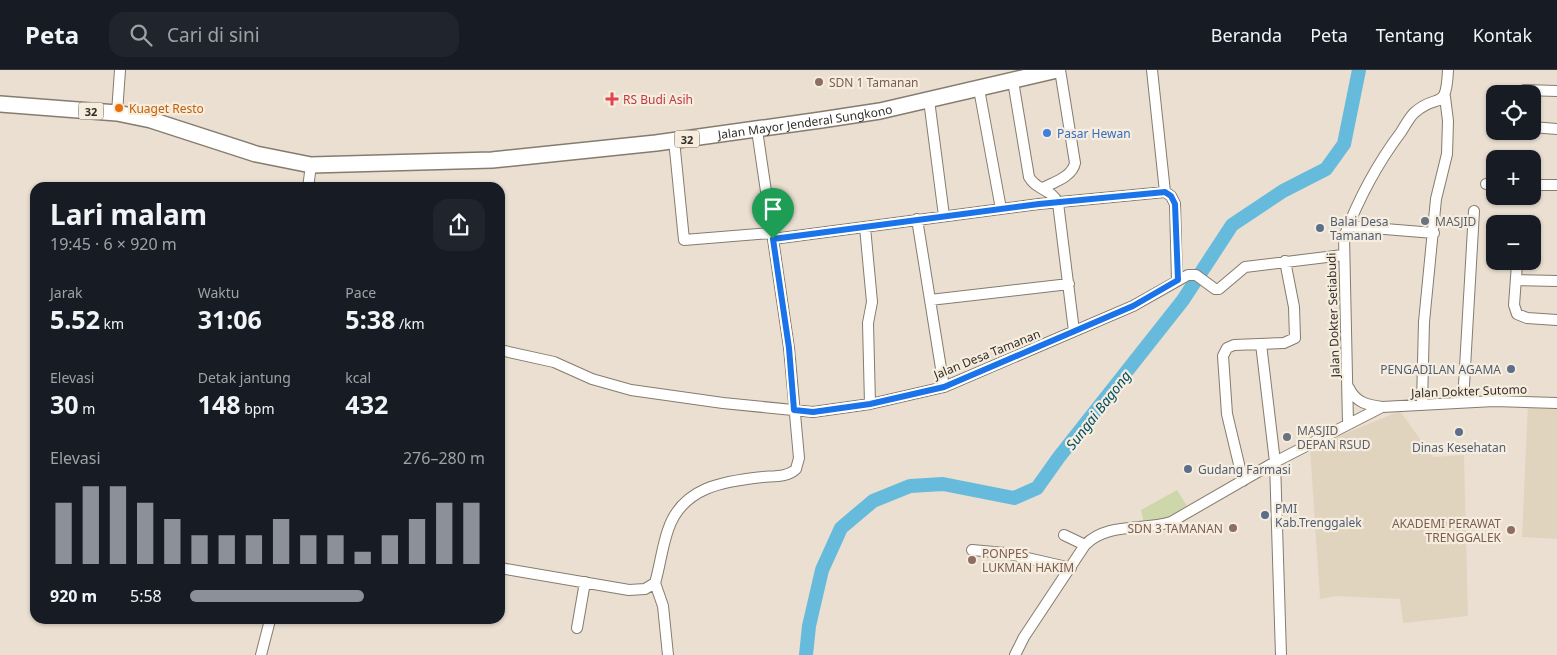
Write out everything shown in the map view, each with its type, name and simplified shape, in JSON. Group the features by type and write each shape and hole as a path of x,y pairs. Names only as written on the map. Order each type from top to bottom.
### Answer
{"highway":[{"name":"Jalan Mayor Jenderal Sungkono","path":"311,165 492,160 757,130 871,112 979,89 1021,76 1058,70"},
{"name":"32","path":"0,104 117,113 180,129 256,154 311,165"}],"street":[{"path":"117,113 120,70"},
{"path":"1043,188 1070,174 1075,163 1058,70"},
{"path":"1152,70 1165,192"},
{"path":"1422,404 1424,322 1436,199 1447,154 1448,120 1445,97 1448,90 1448,70"},
{"path":"1021,76 1029,177 1032,182 1055,195 1058,203 1074,331"},
{"path":"979,89 1001,209"},
{"path":"1541,90 1557,90"},
{"name":"Jalan Dokter Setiabudi","path":"1348,423 1349,388 1343,255 1344,237 1386,152 1415,112 1445,97"},
{"path":"929,100 944,216"},
{"path":"1541,128 1557,129"},
{"path":"668,655 663,606 655,583 671,522 676,512 696,494 716,484 785,475 796,470 799,458 789,348 757,130"},
{"path":"674,140 684,240 772,236 865,227 1001,209 1165,192 1171,196 1175,204 1178,280"},
{"path":"309,182 311,165"},
{"path":"1541,185 1557,185"},
{"path":"1463,402 1474,211"},
{"path":"917,220 944,387"},
{"path":"1348,226 1434,233"},
{"path":"865,227 872,302 868,323 870,404"},
{"name":"Jalan Desa Tamanan","path":"505,352 554,362 582,376 631,390 722,403 813,412 870,404 944,387 1133,306 1188,275 1196,275 1215,289 1222,288 1234,275 1245,267 1343,255"},
{"path":"1243,481 1228,414 1223,356 1227,348 1234,345 1288,342 1296,335 1294,307 1284,261"},
{"path":"1517,270 1514,305 1519,316 1557,320"},
{"path":"1516,280 1557,281"},
{"path":"930,300 1069,284"},
{"path":"1262,344 1275,462 1281,655"},
{"path":"1349,388 1358,401 1366,405 1382,407"},
{"name":"Jalan Dokter Sutomo","path":"1382,407 1463,402 1511,401 1557,403"},
{"path":"1014,655 1024,636 1085,545 1096,535 1104,532 1157,526 1171,522 1275,462 1382,407"},
{"path":"1064,535 1085,545"},
{"path":"972,550 1005,553 1071,568"},
{"path":"505,569 638,590 645,589 655,583"},
{"path":"577,628 585,582"},
{"path":"261,655 269,624"}],"shaded area":[{"path":"1528,402 1557,404 1557,539 1522,537"},
{"path":"1400,411 1433,457 1464,455 1468,616 1403,623 1400,599 1336,596 1320,599 1310,448"}],"green space":[{"path":"1177,490 1187,506 1163,519 1144,523 1141,510"}],"waterway":[{"name":"Sungai Bagong","path":"806,655 809,626 822,570 841,528 873,501 910,486 943,484 1014,498 1037,488 1059,457 1183,300 1232,225 1283,191 1326,169 1344,144 1359,70"}],"place":[{"name":"SDN 1 Tamanan","path":"819,82"},
{"name":"RS Budi Asih","path":"612,99"},
{"name":"Kuaget Resto","path":"119,108"},
{"name":"Pasar Hewan","path":"1047,133"},
{"name":"MASJID","path":"1425,221"},
{"name":"Balai Desa Tamanan","path":"1320,228"},
{"name":"PENGADILAN AGAMA","path":"1511,369"},
{"name":"Dinas Kesehatan","path":"1459,432"},
{"name":"MASJID DEPAN RSUD","path":"1287,437"},
{"name":"Gudang Farmasi","path":"1188,469"},
{"name":"PMI Kab.Trenggalek","path":"1265,515"},
{"name":"SDN 3 TAMANAN","path":"1233,528"},
{"name":"AKADEMI PERAWAT TRENGGALEK","path":"1511,530"},
{"name":"PONPES LUKMAN HAKIM","path":"972,560"}],"route":[{"path":"1165,192 1174,199 1175,204 1178,280 1133,306 944,387 870,404 813,412 800,411 794,410 789,348 783,319 773,239 1039,204 1165,192"}]}
